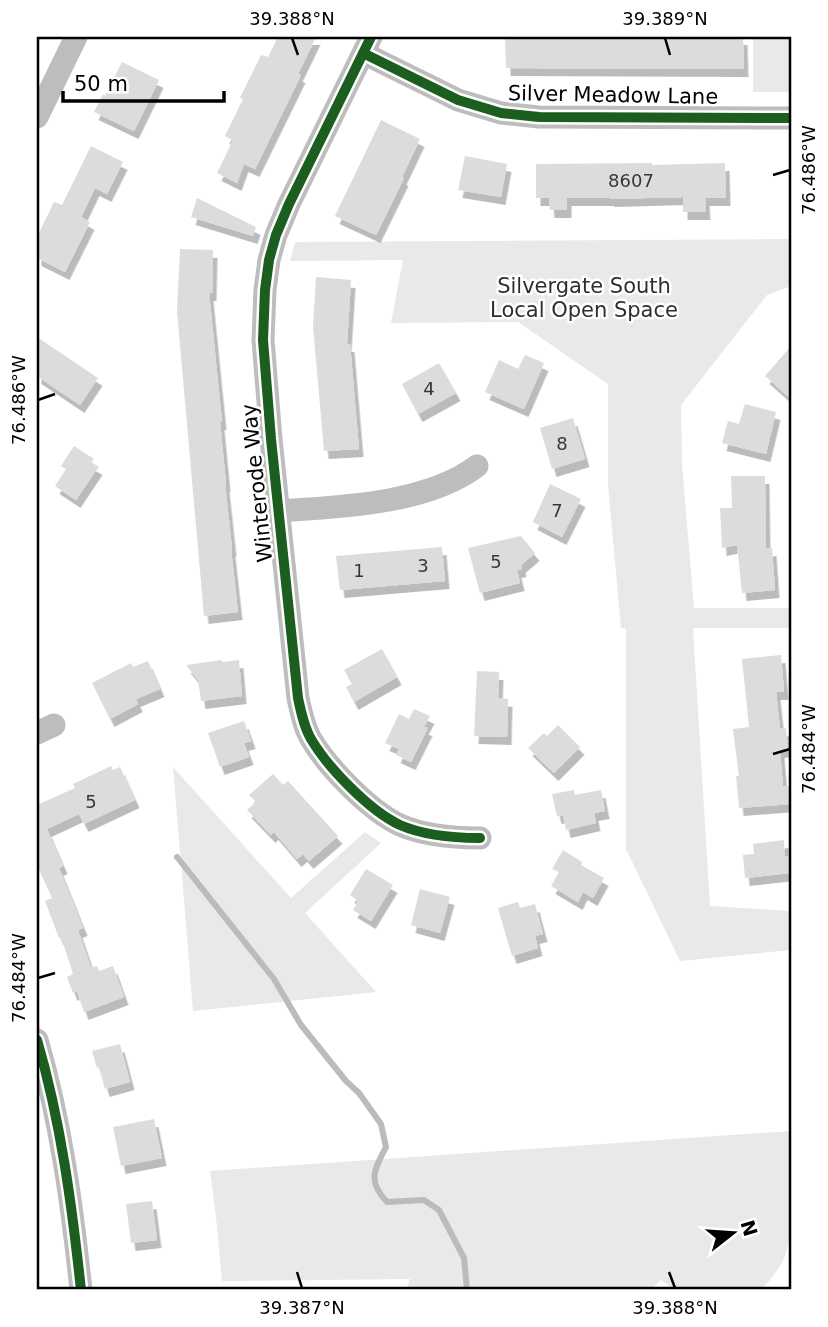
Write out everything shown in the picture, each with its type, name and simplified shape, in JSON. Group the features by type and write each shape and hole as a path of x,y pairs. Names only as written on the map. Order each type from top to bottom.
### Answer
{"street":[{"path":"37,117 76,37"},
{"name":"Silver Meadow Lane","path":"367,45 458,100 501,113 539,117 791,118"},
{"name":"Winterode Way","path":"367,45 276,234 265,289 263,340 298,698 311,738 352,789 383,815 424,833 455,838 480,838"},
{"path":"278,511 330,507 414,495 454,482 477,467"},
{"path":"37,1040 61,1140 72,1206 80,1290"}],"green space":[{"path":"753,37 791,37 791,92 753,92"},
{"name":"Silvergate South Local Open Space","path":"791,239 791,286 767,295 681,405 682,464 694,608 791,608 791,628 693,628 710,906 791,911 791,950 680,961 626,849 626,629 621,628 608,484 608,384 518,322 391,323 403,260 290,261 295,242"},
{"path":"173,767 291,898 365,832 381,843 305,913 376,992 193,1011"},
{"path":"791,1131 791,1234 784,1259 761,1290 675,1290 661,1280 650,1290 406,1290 410,1279 222,1281 210,1171"}],"building":[{"path":"278,37 316,37 298,74 301,75 255,169 244,164 237,183 217,173 233,140 225,136 261,55 268,57"},
{"path":"505,37 743,37 744,69 506,68"},
{"path":"122,62 159,80 134,131 94,112"},
{"path":"381,120 420,139 376,235 335,216"},
{"path":"91,146 123,162 107,194 95,188 81,217 90,222 65,272 37,258 37,237 54,202 62,205"},
{"path":"465,156 507,164 501,197 458,190"},
{"path":"725,163 726,198 705,198 706,212 683,212 683,197 567,198 567,210 550,210 549,198 536,198 536,164"},
{"path":"197,198 256,227 253,236 191,217"},
{"path":"180,249 213,250 212,293 209,293 238,612 204,616 177,311"},
{"path":"316,277 351,280 347,344 350,344 359,449 324,451 313,326"},
{"path":"37,337 98,378 80,405 37,376"},
{"path":"791,346 791,399 765,376"},
{"path":"525,355 544,363 524,409 485,392 499,360 518,369"},
{"path":"439,363 456,393 418,414 402,384"},
{"path":"745,404 776,412 766,454 722,443 728,421 739,424"},
{"path":"573,418 585,459 552,469 540,428"},
{"path":"74,446 94,459 91,463 98,467 76,500 55,486 66,469 61,466"},
{"path":"731,476 765,476 766,549 772,548 775,590 742,593 737,545 722,548 720,508 732,508"},
{"path":"550,484 581,499 562,537 533,522"},
{"path":"521,536 535,553 521,565 522,569 517,570 520,583 480,593 468,548"},
{"path":"442,547 445,581 340,590 336,556"},
{"path":"382,649 397,677 354,702 346,687 352,684 344,670"},
{"path":"781,655 784,692 776,692 780,729 786,728 788,749 780,750 783,787 789,786 791,804 739,808 736,776 739,776 733,729 749,727 742,659"},
{"path":"239,660 242,696 201,701 198,680 186,665"},
{"path":"148,661 160,689 136,699 138,704 110,719 92,683 131,663 133,667"},
{"path":"477,671 499,672 498,698 508,699 507,737 474,736"},
{"path":"414,709 430,716 424,727 428,728 411,762 396,755 399,749 385,743 399,714 409,719"},
{"path":"244,721 251,741 244,743 249,757 220,767 208,733"},
{"path":"558,725 580,747 554,773 528,748 544,733 547,736"},
{"path":"111,766 113,770 120,767 135,800 84,824 79,814 47,829 63,866 59,868 83,928 78,930 91,968 97,966 99,971 113,966 124,997 84,1012 77,991 73,993 67,977 73,974 45,901 52,898 37,865 37,805 75,788 73,784"},
{"path":"273,774 283,785 288,781 338,836 309,861 303,854 297,859 274,832 271,835 247,810 256,802 249,795"},
{"path":"574,790 575,795 601,790 605,811 594,813 596,823 566,830 563,815 557,816 552,794"},
{"path":"784,840 785,857 791,856 791,873 745,878 743,855 754,854 753,844"},
{"path":"563,850 582,862 581,865 604,878 593,898 583,892 578,902 551,886 559,872 552,869"},
{"path":"366,869 393,885 371,921 353,910 358,901 350,895"},
{"path":"420,889 450,897 440,933 411,925"},
{"path":"518,902 520,908 535,904 543,934 535,936 538,948 512,956 498,908"},
{"path":"120,1044 130,1082 105,1089 92,1051"},
{"path":"154,1119 162,1158 121,1166 113,1127"},
{"path":"152,1201 157,1240 131,1243 126,1204"}],"waterway":[{"path":"177,857 274,979 301,1025 346,1081 359,1093 381,1124 386,1147 374,1175 381,1195 387,1202 424,1200 439,1210 464,1258 467,1290"}],"cycle path":[{"path":"371,37 276,235 265,290 263,340 271,439 298,698 306,730 318,750 351,788 376,810 400,825 419,832 480,838"},
{"path":"363,53 458,100 501,113 539,117 791,118"},
{"path":"37,1040 65,1164 81,1290"}]}
